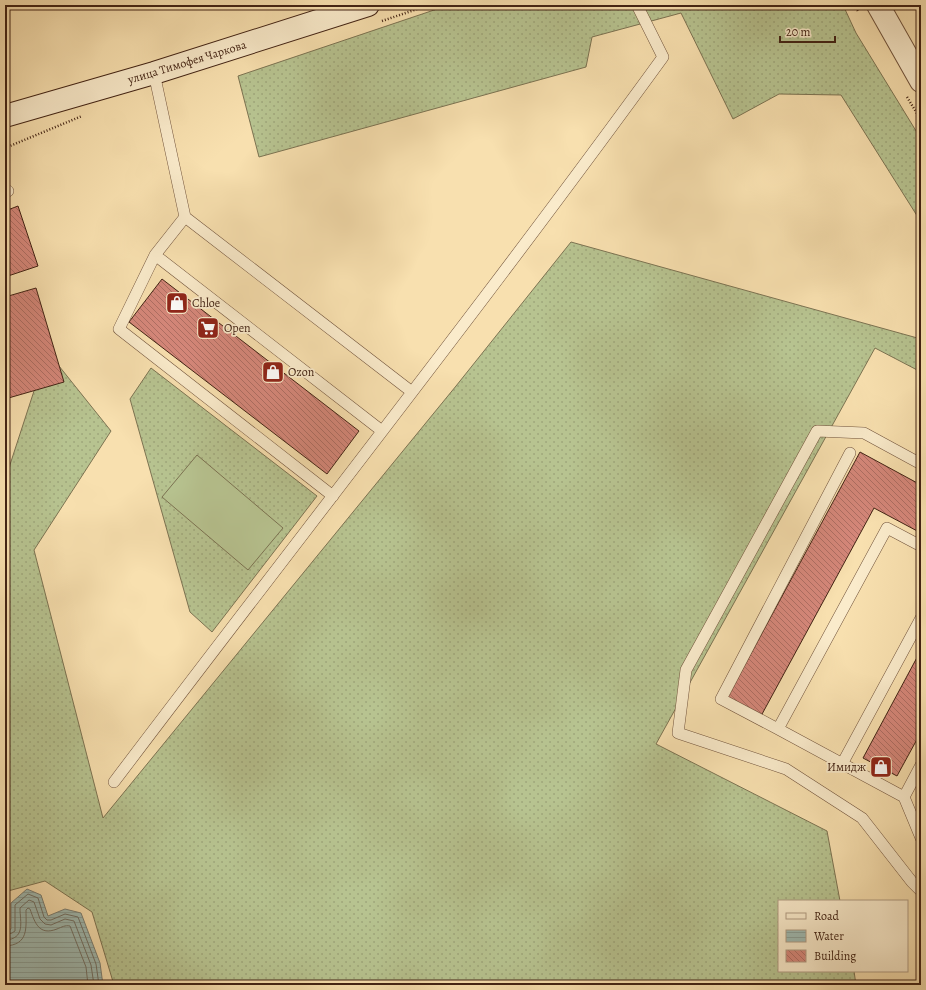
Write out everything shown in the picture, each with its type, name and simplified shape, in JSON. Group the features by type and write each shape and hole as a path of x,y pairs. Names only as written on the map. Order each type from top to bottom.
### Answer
{"main road":[{"name":"улица Тимофея Чаркова","path":"5,116 154,73 334,10 368,5"},
{"path":"878,5 921,82"}],"lane":[{"path":"114,782 594,152 663,57 637,5"},
{"path":"154,73 185,217 412,392"},
{"path":"185,217 155,255 119,329 333,496"},
{"path":"155,255 382,431"},
{"path":"921,464 864,433 817,431 686,670 678,733 786,769 862,818 912,882 921,891"},
{"path":"850,453 721,699 904,797 921,838"},
{"path":"778,729 887,528 921,546"},
{"path":"842,764 921,618"},
{"path":"904,797 921,765"}],"green space":[{"path":"449,5 843,5 856,33 921,139 921,222 841,95 779,94 733,119 681,13 592,37 586,67 259,157 238,76"},
{"path":"571,242 921,339 921,372 875,348 656,744 827,831 840,900 778,900 778,972 854,972 856,985 114,985 92,912 45,881 8,891 5,907 5,480 47,351 111,431 34,550 103,818 456,386"},
{"path":"151,368 317,496 212,632 190,612 130,399"},
{"path":"197,455 283,528 248,570 162,497"}],"water":[{"path":"27,889 41,895 48,916 65,909 81,913 100,963 103,985 5,985 5,932 11,929 11,903"}],"building":[{"path":"18,206 38,266 5,277 5,211"},
{"path":"162,279 359,431 327,474 129,322"},
{"path":"36,288 64,382 5,399 5,297"},
{"path":"860,452 921,485 921,533 874,508 761,716 727,698"},
{"path":"921,650 921,732 897,776 863,758"}],"place":[{"name":"Chloe","path":"177,303"},
{"name":"Open","path":"208,328"},
{"name":"Ozon","path":"273,372"},
{"name":"Имидж","path":"881,767"}]}
